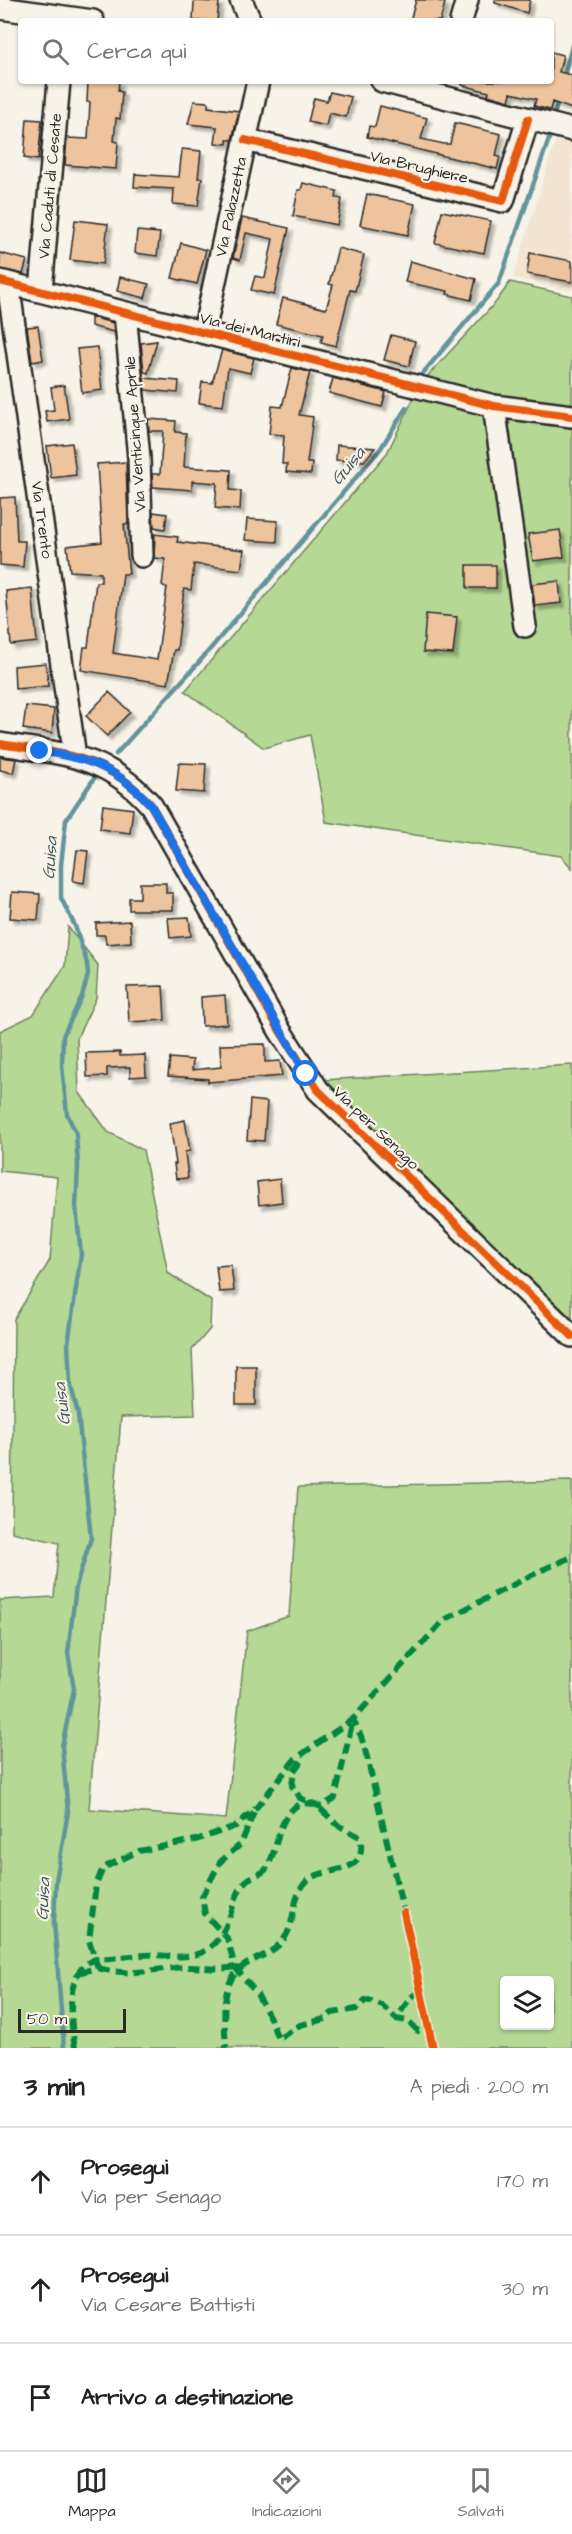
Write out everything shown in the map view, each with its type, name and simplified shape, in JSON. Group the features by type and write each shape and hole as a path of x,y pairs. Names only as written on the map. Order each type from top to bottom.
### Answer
{"street":[{"path":"241,0 249,18"},
{"path":"461,18 467,0"},
{"path":"2,5 60,18"},
{"name":"Via Caduti di Cesate","path":"41,291 60,84"},
{"name":"Via Palazzetta","path":"204,332 257,84"},
{"path":"406,84 439,88 528,119 572,130"},
{"name":"Via Brughiere","path":"245,140 503,201 528,119"},
{"name":"Via dei Martiri","path":"4,282 494,406 572,416"},
{"name":"Via Trento","path":"4,282 75,757"},
{"name":"Via Venticinque Aprile","path":"125,312 139,458 142,556"},
{"path":"494,406 525,626"},
{"name":"Via per Senago","path":"0,744 75,757 98,764 136,788 151,805 280,1031 318,1089 335,1109 572,1336"}],"shaded area":[{"path":"556,139 572,143 572,291 513,278"}],"green space":[{"path":"510,282 572,296 572,868 561,856 326,822 310,735 264,748 185,691 387,453 421,383 496,302"},
{"path":"68,927 98,965 96,998 77,1038 79,1092 108,1132 143,1150 168,1273 211,1301 210,1329 192,1350 195,1415 121,1417 89,1809 226,1819 247,1631 289,1616 298,1487 572,1481 572,2048 0,2048 0,1600 54,1597 59,1543 12,1532 14,1319 50,1260 57,1177 0,1171 0,1031 33,1015 65,966"},
{"path":"572,1065 572,1322 323,1080"}],"building":[{"path":"416,0 435,0 445,3 441,18 411,18"},
{"path":"495,0 530,0 527,13 495,3"},
{"path":"194,1 219,2 217,18 193,18"},
{"path":"554,53 563,55 559,72 572,75 572,109 552,102 550,110 534,106 536,99 511,93 509,101 488,95 489,92 462,85 554,84"},
{"path":"88,84 119,84 118,91 122,92 120,119 116,118 114,141 118,142 116,169 65,165 67,138 88,139 90,102 87,102"},
{"path":"330,92 351,97 346,117 329,113 326,126 308,122 314,98 327,101"},
{"path":"194,101 208,102 208,107 239,111 232,140 227,140 227,144 215,143 217,127 188,124"},
{"path":"380,106 427,118 421,139 450,144 455,123 501,134 496,156 500,157 497,169 367,137 369,126 375,127"},
{"path":"27,119 42,120 38,160 24,158"},
{"path":"182,149 201,151 198,178 202,178 198,206 173,204 174,189 134,187 135,174 179,177"},
{"path":"303,183 337,191 336,198 342,199 337,225 293,216 298,190 301,190"},
{"path":"367,194 415,204 408,235 360,225"},
{"path":"442,211 491,221 484,253 435,243"},
{"path":"242,218 289,228 274,295 251,290 255,276 265,278 273,239 246,233 240,260 233,258"},
{"path":"75,220 108,224 103,264 70,260"},
{"path":"137,231 160,233 157,256 135,253"},
{"path":"181,243 206,250 197,284 172,278"},
{"path":"338,248 364,255 355,291 350,290 336,346 321,342 323,335 276,324 283,298 326,309 333,285 329,284"},
{"path":"0,253 27,260 23,274 0,269"},
{"path":"530,253 572,261 572,282 527,274"},
{"path":"410,261 476,279 471,300 447,294 448,291 405,282"},
{"path":"120,277 149,284 145,298 117,291"},
{"path":"91,317 113,323 114,332 91,326"},
{"path":"38,326 43,360 32,362 27,327"},
{"path":"391,335 415,341 409,366 384,360"},
{"path":"157,341 148,373 144,372 141,343"},
{"path":"97,347 102,390 82,393 77,349"},
{"path":"222,350 254,358 250,373 228,368 223,406 199,403 202,382 212,383"},
{"path":"292,368 310,372 299,415 313,417 307,463 312,463 311,474 286,472 287,464 282,464 284,435 269,434 272,406 282,407"},
{"path":"144,378 179,381 178,393 145,390"},
{"path":"333,378 386,392 382,407 329,393"},
{"path":"64,385 69,419 47,422 45,411 54,410 51,387"},
{"path":"148,419 176,421 175,432 186,433 184,467 231,470 230,490 241,491 240,510 215,508 217,483 192,481 192,490 153,487 152,474 160,474 163,431 149,431"},
{"path":"72,443 76,475 51,478 47,446"},
{"path":"337,445 375,448 364,461 336,460"},
{"path":"126,462 128,524 124,524 129,574 123,574 113,653 157,660 167,587 162,586 165,559 154,558 155,534 178,537 177,542 244,550 241,570 194,564 191,590 184,589 177,650 174,650 168,684 81,670 84,647 88,647 96,582 101,582 101,573 70,571 67,546 102,542 97,464"},
{"path":"15,497 17,541 25,541 23,567 0,565 0,498"},
{"path":"153,512 167,514 165,529 154,527"},
{"path":"247,519 278,521 277,542 245,540"},
{"path":"560,530 564,557 533,561 528,534"},
{"path":"467,565 496,565 496,588 467,588"},
{"path":"559,581 561,603 535,606 532,584"},
{"path":"32,588 37,642 11,645 6,591"},
{"path":"426,614 457,617 453,654 423,652"},
{"path":"46,663 48,686 15,689 14,666"},
{"path":"109,692 130,712 107,736 86,716"},
{"path":"26,706 54,709 52,733 23,729"},
{"path":"0,757 16,759 13,773 0,770"},
{"path":"179,763 206,764 204,793 176,791"},
{"path":"103,805 133,809 130,833 100,829"},
{"path":"77,850 88,851 84,883 73,881"},
{"path":"140,883 166,883 166,893 173,893 173,910 129,910 129,898 140,898"},
{"path":"12,892 40,894 38,920 10,918"},
{"path":"189,917 191,936 170,938 168,918"},
{"path":"130,921 131,942 106,944 105,935 96,935 96,923"},
{"path":"163,986 165,1020 129,1022 127,987"},
{"path":"225,995 227,1024 202,1026 201,997"},
{"path":"265,1044 265,1062 280,1061 282,1076 208,1082 208,1079 168,1076 170,1058 193,1060 192,1070 221,1067 220,1045"},
{"path":"120,1052 120,1056 145,1055 146,1076 130,1077 130,1067 107,1068 107,1076 87,1077 86,1053"},
{"path":"250,1100 267,1102 264,1141 247,1140"},
{"path":"185,1120 190,1151 185,1152 188,1178 176,1179 170,1123"},
{"path":"280,1179 282,1202 259,1205 257,1182"},
{"path":"231,1265 234,1291 219,1292 216,1266"},
{"path":"236,1366 256,1366 256,1405 236,1405"}],"waterway":[{"name":"Guisa","path":"564,77 572,45"},
{"name":"Guisa","path":"554,116 558,100"},
{"name":"Guisa","path":"418,379 499,283 550,136"},
{"name":"Guisa","path":"116,754 200,661 381,448 406,408"},
{"name":"Guisa","path":"64,2048 54,1922 56,1881 68,1812 62,1746 74,1689 68,1653 76,1586 91,1538 78,1414 70,1382 68,1344 81,1254 76,1207 78,1167 76,1133 67,1114 62,1065 63,1036 82,996 88,975 87,963 75,926 61,898 61,865 66,820 97,774"}],"marked path":[{"path":"405,1918 367,1757 353,1719 444,1620 572,1557"},
{"path":"301,1761 294,1771 292,1786 300,1798 321,1807 335,1798 353,1719"},
{"path":"80,1974 98,1968 89,1940 96,1885 103,1868 139,1851 196,1840 236,1826 256,1808 295,1759 353,1719"},
{"path":"75,2048 71,1999 77,1975 83,1966 97,1959 144,1955 190,1956 209,1948 223,1932 246,1881 263,1872 268,1866 287,1815 301,1803 315,1804 339,1826 360,1837 361,1850 358,1859 352,1865 308,1880 298,1893 291,1924 284,1939 271,1951 242,1967 231,1980 224,2013 226,2048"},
{"path":"254,1812 241,1844 220,1862 202,1897 205,1914 227,1938 235,1967 257,1994 278,2039 300,2025 325,2019 332,2013 357,2009 366,2000 383,2006 396,2019"},
{"path":"98,1968 134,1972 180,1967 219,1969 235,1967"},
{"path":"421,1990 410,1998 396,2019 408,2021 418,2031 429,2025"}],"cycle path":[{"path":"245,140 503,201 528,119"},
{"path":"0,281 494,406 572,416"},
{"path":"0,744 64,754 100,766 117,775 151,805 280,1031 318,1090 572,1336"},
{"path":"404,1913 433,2048"}],"route":[{"path":"40,751 75,757 98,764 116,773 136,788 151,805 306,1074"}]}
